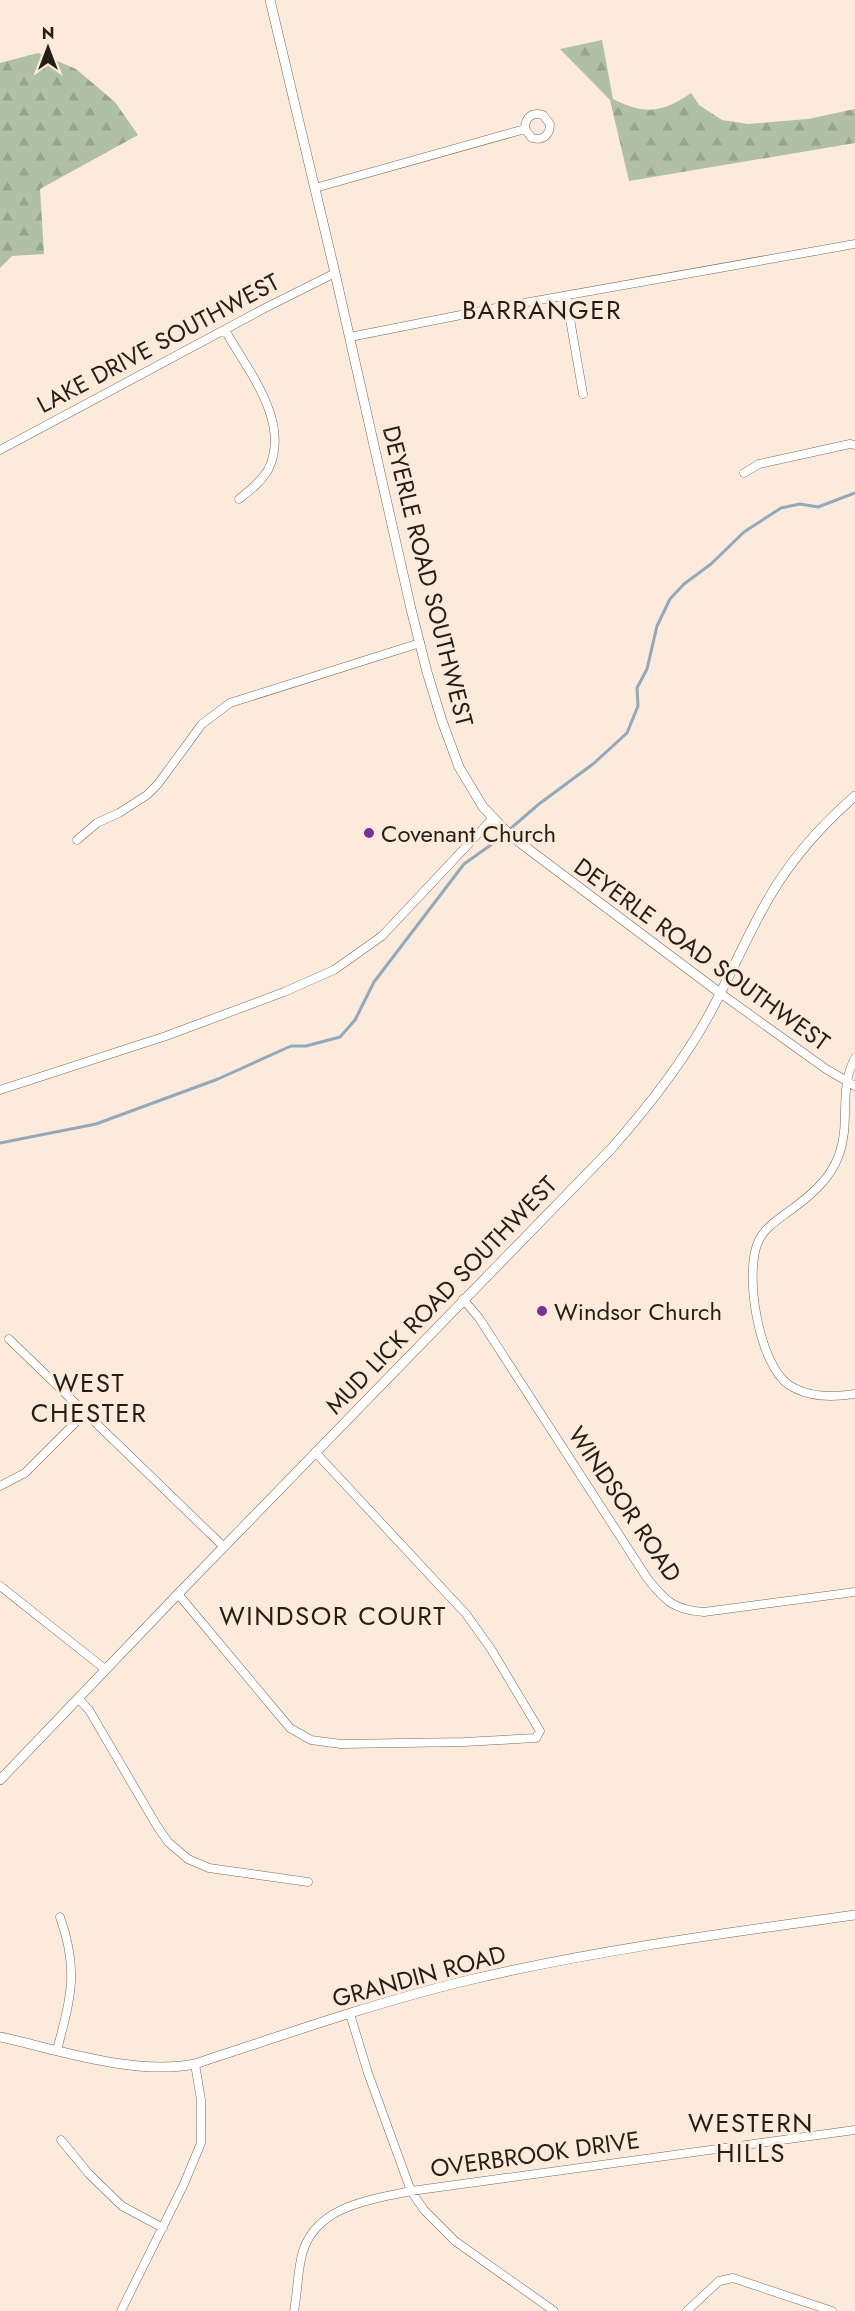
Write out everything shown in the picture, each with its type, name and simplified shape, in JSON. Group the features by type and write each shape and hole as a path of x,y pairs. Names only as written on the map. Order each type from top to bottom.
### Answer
{"street":[{"name":"DEYERLE ROAD SOUTHWEST","path":"270,0 420,643 442,721 459,767 492,819 532,855 779,1037 855,1086"},
{"path":"315,188 525,129"},
{"path":"350,337 855,244"},
{"name":"LAKE DRIVE SOUTHWEST","path":"0,450 335,273"},
{"path":"566,296 583,394"},
{"path":"225,330 267,404 273,422 274,446 268,469 258,483 238,499"},
{"path":"744,473 759,464 850,444 855,445"},
{"path":"77,840 97,823 119,813 147,795 158,784 202,723 230,703 239,698 420,643"},
{"name":"MUD LICK ROAD SOUTHWEST","path":"0,1780 463,1299 611,1149 642,1114 690,1046 720,993 761,910 776,886 813,838 855,796"},
{"path":"0,1090 166,1036 334,970 382,936 492,819"},
{"path":"855,1058 845,1081 842,1146 836,1163 819,1187 773,1223 764,1234 754,1253 752,1286 763,1340 779,1377 798,1390 819,1396 855,1394"},
{"name":"WINDSOR ROAD","path":"463,1299 478,1318 647,1578 668,1603 688,1611 704,1612 855,1592"},
{"path":"9,1339 224,1546"},
{"path":"0,1486 25,1473 85,1413"},
{"path":"178,1594 290,1728 311,1740 354,1745 464,1742 536,1738 539,1735 540,1731 525,1704 466,1614 315,1452"},
{"path":"0,1586 105,1669"},
{"path":"78,1698 89,1710 156,1826 179,1854 209,1868 308,1882"},
{"name":"GRANDIN ROAD","path":"0,2037 149,2068 177,2068 469,1980 614,1950 855,1915"},
{"path":"57,2050 69,2005 72,1969 68,1942 60,1917"},
{"path":"350,2014 368,2073 411,2191 424,2210 454,2241 554,2311"},
{"path":"121,2311 163,2228 201,2143 201,2100 195,2064"},
{"name":"OVERBROOK DRIVE","path":"294,2311 298,2270 303,2250 316,2228 330,2215 347,2206 411,2191 855,2130"},
{"path":"61,2140 88,2174 122,2206 163,2228"},
{"path":"687,2311 719,2281 733,2278 832,2311"}],"green space":[{"path":"602,40 613,99 624,104 653,110 671,105 691,93 699,105 722,120 748,124 808,119 855,109 855,143 629,181 610,100 560,49"},
{"path":"38,53 76,69 115,102 138,135 40,189 44,254 12,256 0,268 0,63"}],"waterway":[{"path":"0,1143 96,1124 218,1079 291,1046 306,1046 340,1037 355,1020 374,982 464,864 593,764 627,733 638,706 637,688 647,669 657,626 670,599 684,584 711,564 744,532 781,508 800,504 818,507 855,493"}],"place":[{"name":"Covenant Church","path":"369,833"},
{"name":"Windsor Church","path":"542,1311"}],"district":[{"name":"BARRANGER","path":"542,310"},
{"name":"WEST CHESTER","path":"89,1398"},
{"name":"WINDSOR COURT","path":"333,1616"},
{"name":"WESTERN HILLS","path":"751,2138"}]}
